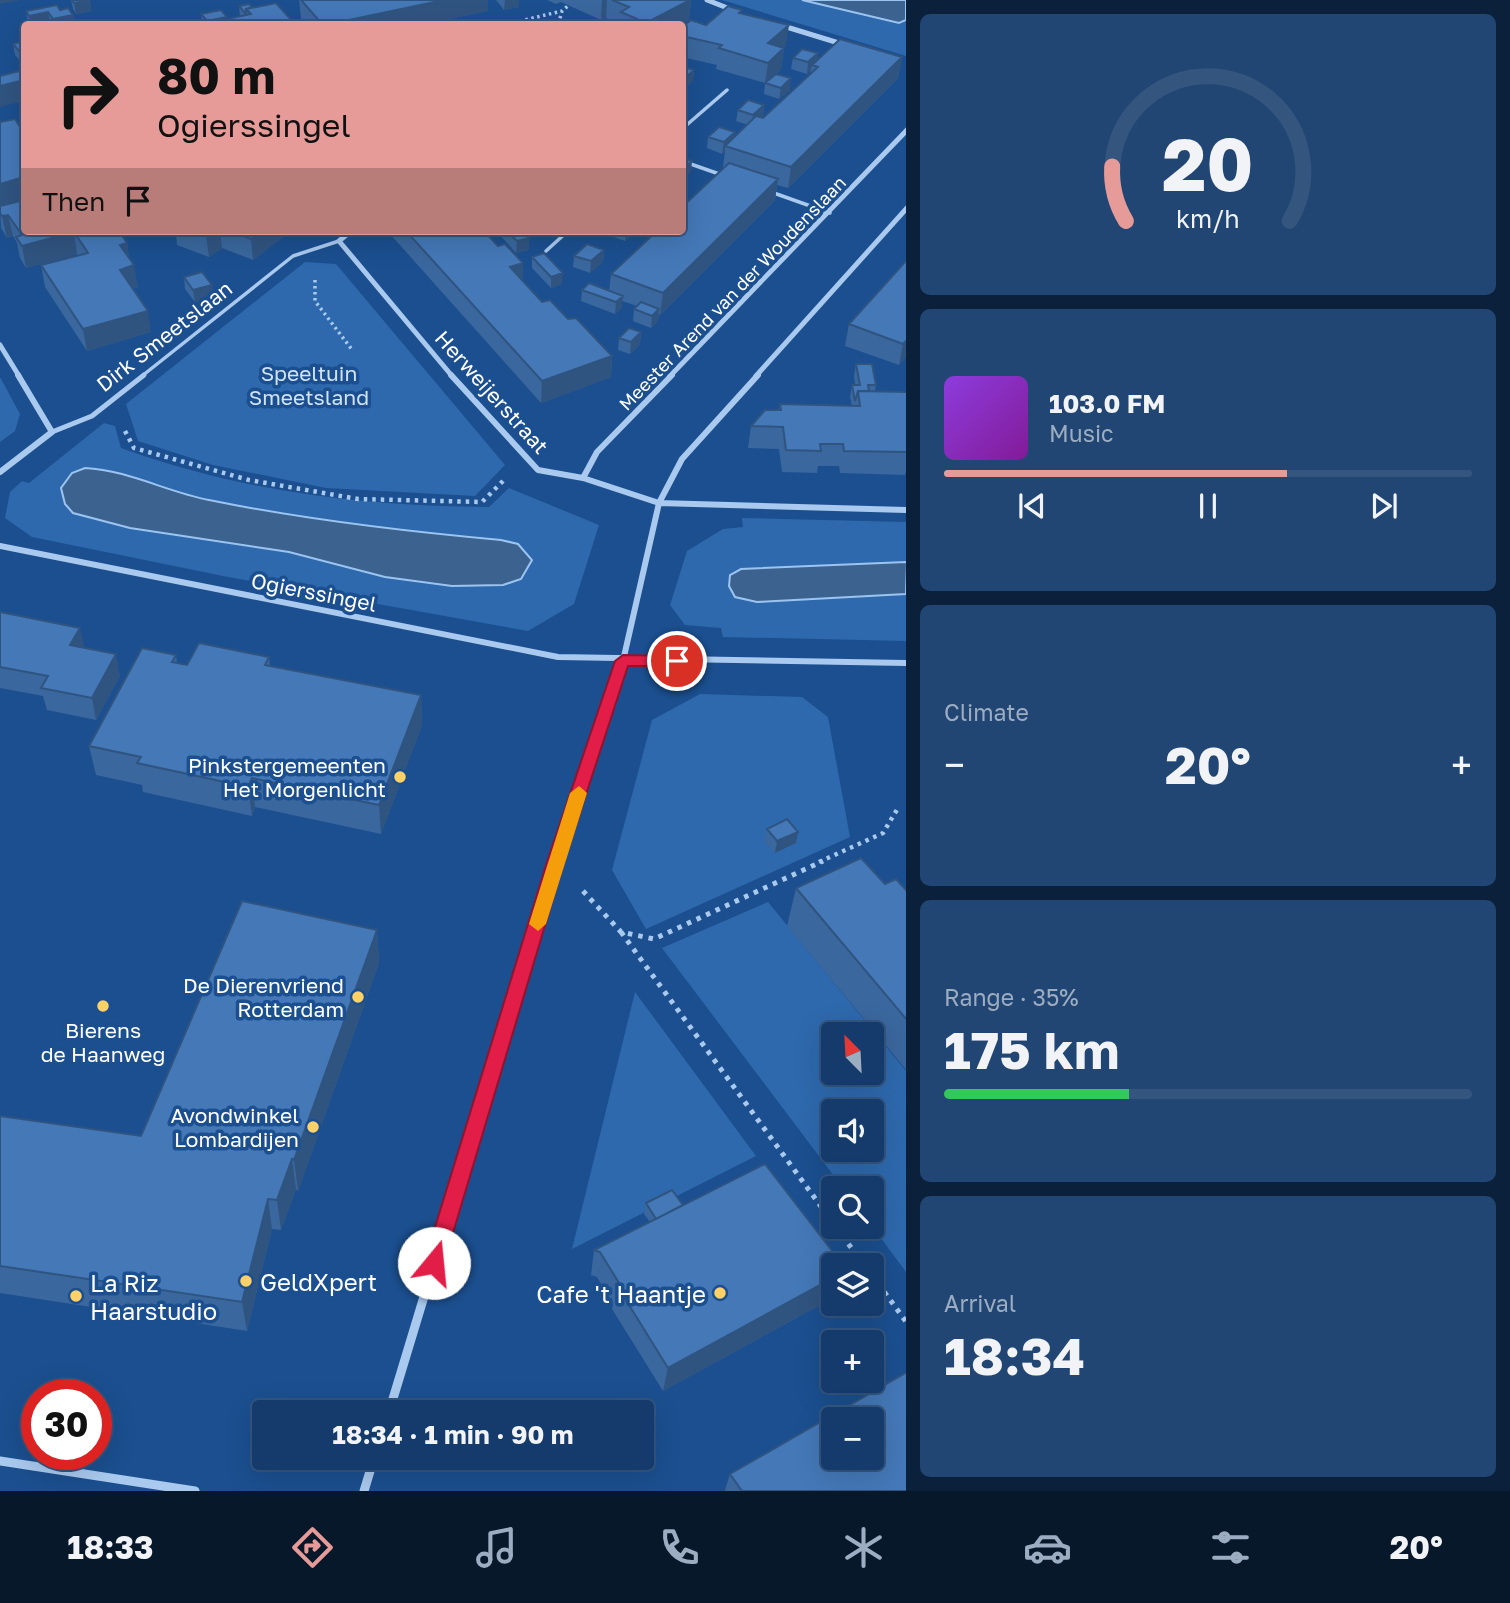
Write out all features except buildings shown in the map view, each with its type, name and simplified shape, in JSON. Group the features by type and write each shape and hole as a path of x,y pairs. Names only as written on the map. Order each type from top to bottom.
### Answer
{"street":[{"path":"707,0 738,13"},
{"path":"776,24 852,47"},
{"path":"0,131 21,128"},
{"name":"Meester Arend van der Woudenslaan","path":"583,478 597,452 830,213 906,130"},
{"path":"393,1400 556,862 623,661 659,503 681,459 906,208"},
{"name":"Dirk Smeetslaan","path":"339,241 346,235"},
{"name":"Herweijerstraat","path":"339,241 468,396 538,470 583,478 659,503"},
{"path":"0,345 52,432"},
{"name":"Dirk Smeetslaan","path":"0,471 52,432"},
{"path":"659,503 906,510"},
{"name":"Ogierssingel","path":"0,546 545,655 623,661 906,663"},
{"path":"0,1461 195,1491"},
{"path":"364,1491 370,1470"}],"lane":[{"path":"686,126 727,90"},
{"path":"686,162 732,178"},
{"path":"768,191 830,213"},
{"path":"546,251 564,235"},
{"name":"Dirk Smeetslaan","path":"52,432 92,416 293,256 339,241"}],"path":[{"path":"520,21 562,11 569,5"},
{"path":"559,21 562,11"},
{"path":"339,241 315,263 315,302 353,351"},
{"path":"109,403 134,447 249,480 358,499 482,502 508,476 538,470"},
{"path":"621,932 654,939 883,832 898,808"},
{"path":"556,862 621,932 821,1206"},
{"path":"884,1292 906,1323"}],"green space":[{"path":"722,0 802,0 899,23 906,20 906,56"},
{"name":"Speeltuin Smeetsland","path":"305,262 336,264 505,465 475,496 326,488 213,465 138,441 126,404"},
{"path":"0,377 20,414 15,431 0,442"},
{"path":"104,423 115,426 121,448 212,476 257,486 394,504 489,507 509,488 599,525 574,604 528,631 228,577 32,537 5,518 10,492 22,481 29,483","holes":["85,468 193,496 246,507 354,524 501,540 452,586 385,577 289,552 130,528 61,488 73,473"]},
{"path":"742,518 906,522 906,562 741,569 757,602 906,594 906,641 723,637 721,628 685,625 670,605 687,551 723,529 743,527"},
{"path":"700,694 802,697 828,717 850,837 646,929 612,870 652,720"},
{"path":"768,902 866,1022 821,1022 821,1085 884,1085 884,1044 906,1071 906,1272 882,1239 884,1239 884,1176 834,1176 823,1162 884,1162 884,1099 821,1099 821,1159 662,948"},
{"path":"635,992 756,1156 572,1249"}],"shaded area":[{"path":"802,0 906,0 906,20 899,23"},
{"path":"85,468 117,473 193,496 246,507 391,529 501,540 518,544 532,560 521,579 503,585 452,586 385,577 289,552 130,528 73,513 65,504 61,488 72,473"},
{"path":"906,562 906,594 757,602 735,597 729,586 730,575 741,569"}],"slow traffic":[{"path":"538,924 579,793"}],"place":[{"name":"Pinkstergemeenten Het Morgenlicht","path":"400,777"},
{"name":"De Dierenvriend Rotterdam","path":"358,997"},
{"name":"Bierens de Haanweg","path":"103,1006"},
{"name":"Avondwinkel Lombardijen","path":"313,1127"},
{"name":"GeldXpert","path":"246,1281"},
{"name":"Cafe 't Haantje","path":"720,1293"},
{"name":"La Riz Haarstudio","path":"76,1296"}],"route":[{"path":"434,1263 556,862 623,661 677,661"}]}
